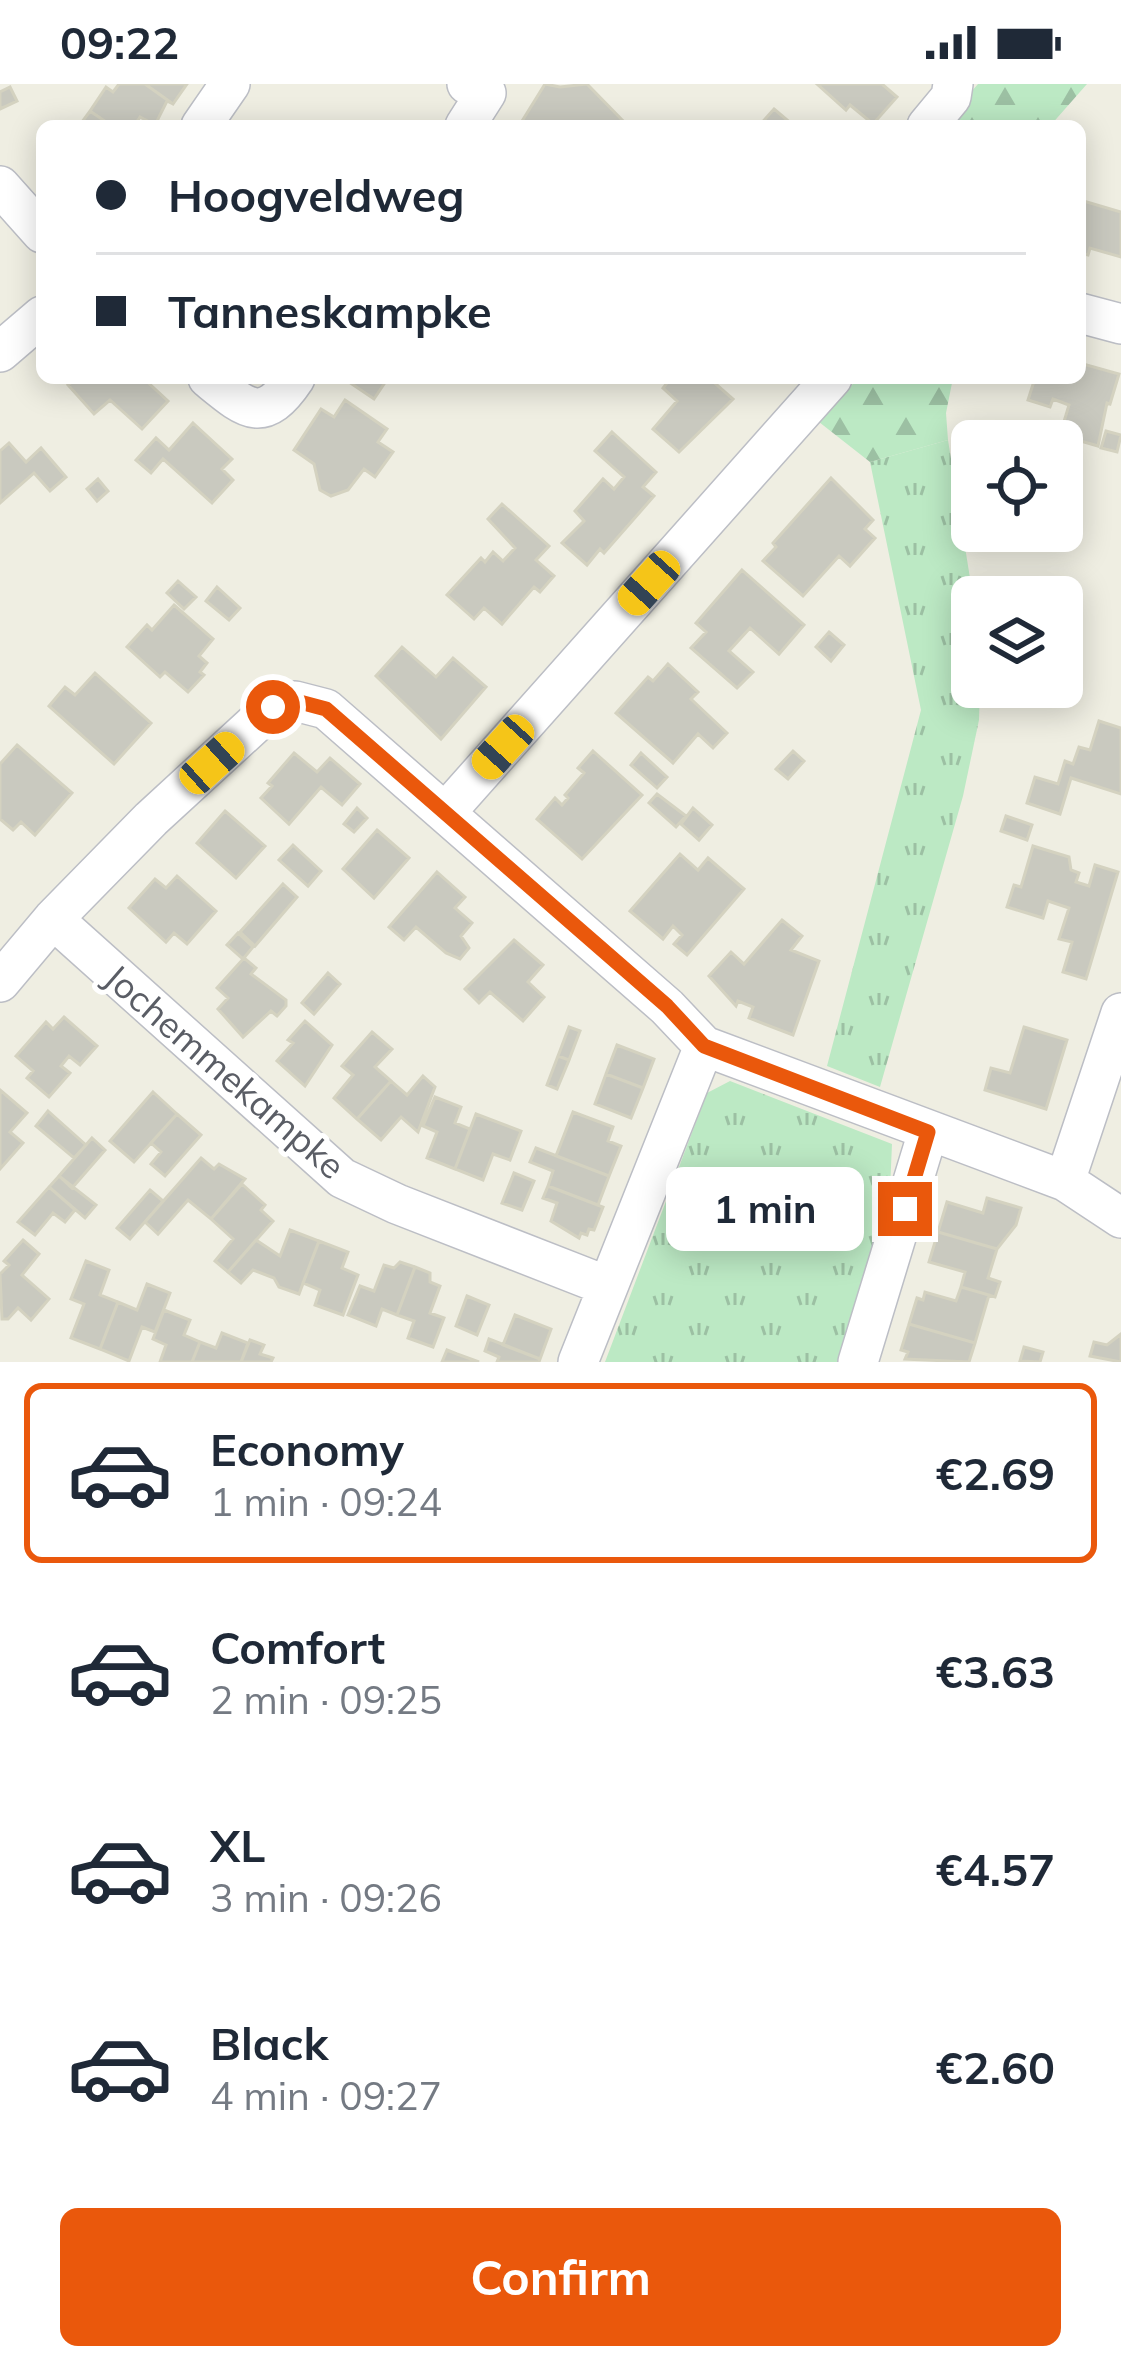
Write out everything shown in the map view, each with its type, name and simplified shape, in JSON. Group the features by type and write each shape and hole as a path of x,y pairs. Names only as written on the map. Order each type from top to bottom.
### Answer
{"street":[{"path":"205,120 230,84"},
{"path":"932,120 951,97 953,84"},
{"path":"0,186 36,226"},
{"path":"1086,315 1121,324"},
{"path":"0,352 36,321"},
{"path":"216,384 243,406 262,410 280,401 291,384"},
{"path":"445,813 827,384"},
{"path":"0,982 53,919 151,818 273,707 296,701 326,709 667,1006 704,1046 1065,1181 1121,1218"},
{"name":"Jochemmekampke","path":"53,919 341,1178 607,1286"},
{"path":"1065,1181 1121,1013"},
{"path":"578,1362 704,1046"},
{"path":"858,1362 928,1132"}],"green space":[{"path":"978,84 1087,84 1055,120 946,120"},
{"path":"853,384 952,384 946,413 948,440 870,462 819,422"},
{"path":"948,440 951,552 966,552 970,576 951,576 951,708 979,708 963,796 880,1087 827,1066 921,710 870,462"},
{"path":"730,1081 892,1144 890,1190 837,1362 605,1362 707,1093"}],"building":[{"path":"119,84 145,84 173,104 167,101 158,120 103,120 90,111 106,87 113,92"},
{"path":"145,84 187,84 173,104"},
{"path":"545,84 587,84 622,120 523,120"},
{"path":"817,84 882,84 897,97 877,120 868,120 850,105 846,110"},
{"path":"10,87 17,101 0,109 0,92"},
{"path":"774,109 787,120 764,120"},
{"path":"1086,202 1121,212 1121,257 1090,248 1088,255"},
{"path":"1086,365 1119,374 1098,446 1083,442 1083,420 1064,420 1069,405 1053,399 1050,407 1028,400 1033,384 1086,384"},
{"path":"150,384 168,401 142,429 110,400 94,414 68,385"},
{"path":"352,384 384,384 374,399"},
{"path":"666,384 716,384 733,399 679,452 653,429 677,401 663,388"},
{"path":"345,400 387,429 378,442 393,452 375,477 364,469 348,490 331,496 320,490 314,464 294,450 321,409 334,417"},
{"path":"193,423 232,459 222,469 233,480 212,503 163,459 151,473 136,460 156,438 169,450"},
{"path":"1106,431 1121,435 1117,452 1101,448"},
{"path":"612,432 656,472 643,487 654,496 604,553 600,549 587,565 562,543 584,521 575,511 603,479 614,489 624,477 595,451"},
{"path":"9,443 26,462 41,448 66,477 50,491 34,473 0,503 0,451"},
{"path":"831,478 873,520 865,529 875,538 850,566 839,556 803,596 763,561 776,547 773,543"},
{"path":"98,479 108,491 97,501 87,489"},
{"path":"502,504 549,546 536,560 554,576 540,592 534,587 502,624 484,608 474,619 447,595 481,558 485,562 493,552 503,561 515,548 488,519"},
{"path":"742,570 804,625 779,654 750,628 729,651 753,672 737,688 691,648 706,632 696,623"},
{"path":"178,581 196,597 184,609 167,593"},
{"path":"217,587 240,608 229,620 206,601"},
{"path":"174,605 213,639 199,656 207,663 200,672 204,675 188,692 165,672 160,677 127,647 147,625 152,630"},
{"path":"829,632 844,645 831,661 816,647"},
{"path":"402,647 436,677 453,658 486,687 441,739 376,676"},
{"path":"668,664 698,692 691,699 727,733 713,748 698,734 673,763 616,713 648,677 653,681"},
{"path":"95,673 151,723 114,764 49,706 65,687 75,695"},
{"path":"1099,721 1121,728 1121,794 1071,778 1060,814 1027,803 1035,777 1058,784 1065,761 1073,764 1079,747 1090,750"},
{"path":"17,745 72,793 35,835 21,822 13,830 0,819 0,764"},
{"path":"593,751 642,795 582,859 537,819 555,798 562,805 568,798 565,795 584,773 578,768"},
{"path":"793,751 804,761 788,779 776,769"},
{"path":"294,753 317,772 330,758 360,784 342,805 321,787 289,824 261,798"},
{"path":"641,753 667,777 657,788 631,765"},
{"path":"657,794 686,816 676,827 649,803"},
{"path":"357,808 367,818 354,832 344,824"},
{"path":"693,808 712,825 699,840 681,824"},
{"path":"225,811 265,846 236,878 197,843"},
{"path":"1006,816 1032,825 1027,840 1001,831"},
{"path":"377,830 409,858 374,898 343,869"},
{"path":"293,845 321,871 308,886 279,860"},
{"path":"1033,846 1069,857 1071,870 1079,873 1076,882 1089,886 1095,865 1118,872 1086,979 1063,972 1072,942 1059,939 1069,908 1048,901 1043,918 1007,907 1014,885 1021,887"},
{"path":"680,854 698,870 708,858 744,889 687,955 674,944 682,935 673,926 663,939 630,911"},
{"path":"437,872 465,897 455,908 472,923 461,936 469,948 460,959 416,927 404,940 389,927"},
{"path":"177,876 216,911 187,944 174,933 166,942 129,908 155,879 166,888"},
{"path":"283,884 297,897 255,946 240,932"},
{"path":"782,920 802,936 791,950 819,961 793,1035 749,1018 753,1007 738,1001 736,1006 709,976 731,952 744,964"},
{"path":"238,933 253,947 243,959 227,945"},
{"path":"514,940 543,965 528,982 544,997 523,1021 490,992 479,1003 465,989"},
{"path":"244,958 256,968 251,974 286,1000 286,1006 277,1016 271,1011 243,1037 218,1009 228,998 217,988"},
{"path":"328,973 340,984 314,1014 302,1003"},
{"path":"64,1017 97,1046 80,1065 69,1056 61,1066 70,1073 49,1097 27,1078 33,1071 16,1056 46,1022 53,1029"},
{"path":"305,1021 332,1045 305,1086 277,1061"},
{"path":"569,1027 580,1031 569,1060 558,1056"},
{"path":"1024,1027 1067,1040 1046,1109 985,1090 991,1068 1010,1073"},
{"path":"372,1032 392,1049 375,1067 391,1081 357,1119 334,1098 353,1075 342,1066"},
{"path":"617,1045 654,1059 643,1088 606,1074"},
{"path":"558,1056 569,1060 557,1089 547,1085"},
{"path":"606,1074 643,1088 631,1118 595,1104"},
{"path":"423,1076 435,1087 418,1132 401,1117 381,1140 357,1119 391,1081 407,1095"},
{"path":"0,1090 27,1113 10,1132 23,1143 0,1169"},
{"path":"153,1092 177,1114 134,1162 110,1141"},
{"path":"435,1097 461,1107 455,1123 470,1129 455,1169 427,1158 437,1132 423,1126"},
{"path":"48,1111 86,1145 74,1158 36,1126"},
{"path":"573,1112 613,1127 608,1141 621,1146 609,1176 556,1156"},
{"path":"177,1114 201,1135 165,1176 151,1164 161,1152 151,1143"},
{"path":"476,1114 521,1131 510,1160 493,1154 483,1180 455,1169"},
{"path":"92,1138 105,1150 72,1188 59,1176"},
{"path":"536,1148 609,1176 598,1205 548,1186 553,1171 530,1162"},
{"path":"201,1158 214,1169 219,1164 245,1179 211,1219 188,1200 158,1234 145,1222"},
{"path":"514,1173 534,1181 522,1210 502,1203"},
{"path":"59,1176 96,1205 85,1218 49,1187"},
{"path":"242,1184 265,1205 261,1210 273,1221 228,1272 215,1261 233,1239 211,1219"},
{"path":"548,1186 603,1207 594,1230 579,1238 551,1221 557,1203 543,1198"},
{"path":"49,1187 75,1210 65,1222 53,1213 35,1235 18,1222"},
{"path":"150,1190 163,1201 130,1239 117,1228"},
{"path":"987,1198 1021,1208 1016,1225 997,1249 938,1232 947,1202 983,1213"},
{"path":"290,1230 319,1241 299,1294 253,1270 241,1283 228,1272 256,1240 280,1256"},
{"path":"938,1232 997,1249 988,1278 1000,1282 995,1297 961,1287 965,1272 929,1262"},
{"path":"23,1240 39,1254 22,1275 49,1299 31,1320 18,1308 2,1319 0,1274 9,1265 4,1261"},
{"path":"319,1241 348,1252 342,1268 358,1275 343,1315 315,1305 320,1290 303,1283"},
{"path":"86,1261 109,1270 100,1295 118,1302 100,1349 71,1338 84,1304 71,1299"},
{"path":"400,1262 415,1267 397,1315 382,1309 376,1326 348,1315 360,1286 374,1291 384,1265 394,1268"},
{"path":"415,1267 430,1273 430,1282 440,1286 430,1313 444,1318 433,1347 408,1338 414,1321 397,1315"},
{"path":"147,1284 170,1293 155,1332 142,1327 129,1361 100,1349 118,1302 137,1310"},
{"path":"961,1287 989,1295 975,1343 909,1324 917,1298 923,1300 925,1292 956,1301"},
{"path":"467,1296 489,1305 477,1335 456,1326"},
{"path":"164,1310 190,1320 184,1335 200,1342 192,1362 160,1362 166,1345 153,1339"},
{"path":"515,1315 551,1329 540,1359 503,1345"},
{"path":"909,1324 975,1343 969,1362 905,1359 908,1352 901,1350"},
{"path":"222,1333 248,1343 241,1362 192,1362 200,1342 216,1348"},
{"path":"1121,1334 1121,1362 1090,1356 1094,1342 1107,1345"},
{"path":"489,1339 539,1362 497,1362 499,1357 485,1351"},
{"path":"250,1340 264,1345 260,1354 273,1358 271,1362 241,1362"},
{"path":"1024,1347 1043,1352 1040,1362 1020,1361"},
{"path":"447,1350 457,1354 479,1362 442,1362"}],"route":[{"path":"273,707 296,701 326,709 667,1006 704,1046 928,1132 905,1209"}]}
